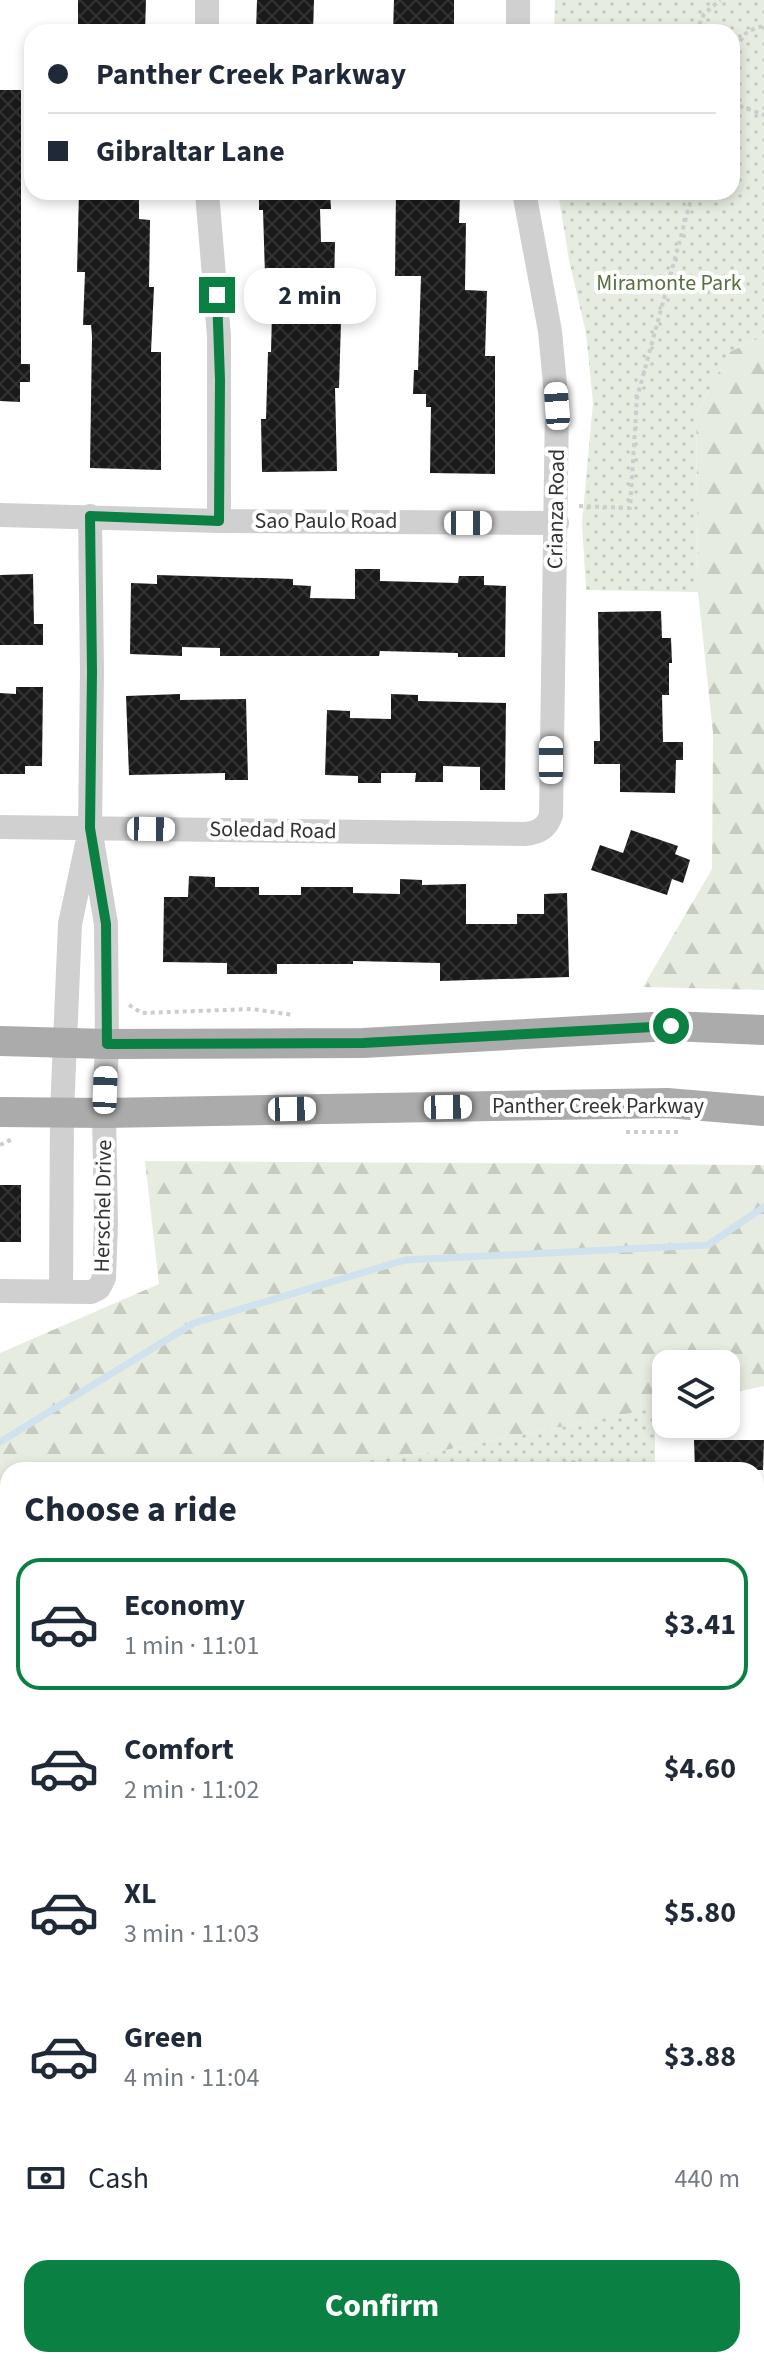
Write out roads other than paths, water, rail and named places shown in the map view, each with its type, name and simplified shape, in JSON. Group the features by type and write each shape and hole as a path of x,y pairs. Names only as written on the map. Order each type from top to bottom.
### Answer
{"main road":[{"path":"0,1041 107,1044 363,1043 671,1026 764,1030"},
{"name":"Panther Creek Parkway","path":"0,1112 104,1113 667,1103 764,1111"}],"street":[{"path":"207,0 207,24"},
{"path":"518,0 518,24"},
{"path":"208,200 219,336 219,521"},
{"name":"Crianza Road","path":"526,200 547,312 556,378 558,424 551,815 544,827"},
{"name":"Sao Paulo Road","path":"0,515 219,521 557,523"},
{"name":"Herschel Drive","path":"90,516 90,828 106,924 107,1044 104,1278 99,1288 91,1292 61,1291 62,1112 70,924 90,828"},
{"name":"Soledad Road","path":"0,827 525,834 544,827"},
{"path":"0,1291 61,1291"}],"waterway":[{"path":"0,1442 194,1323 405,1260 708,1245 764,1207"}],"park label":[{"name":"Miramonte Park","path":"669,283"}]}
